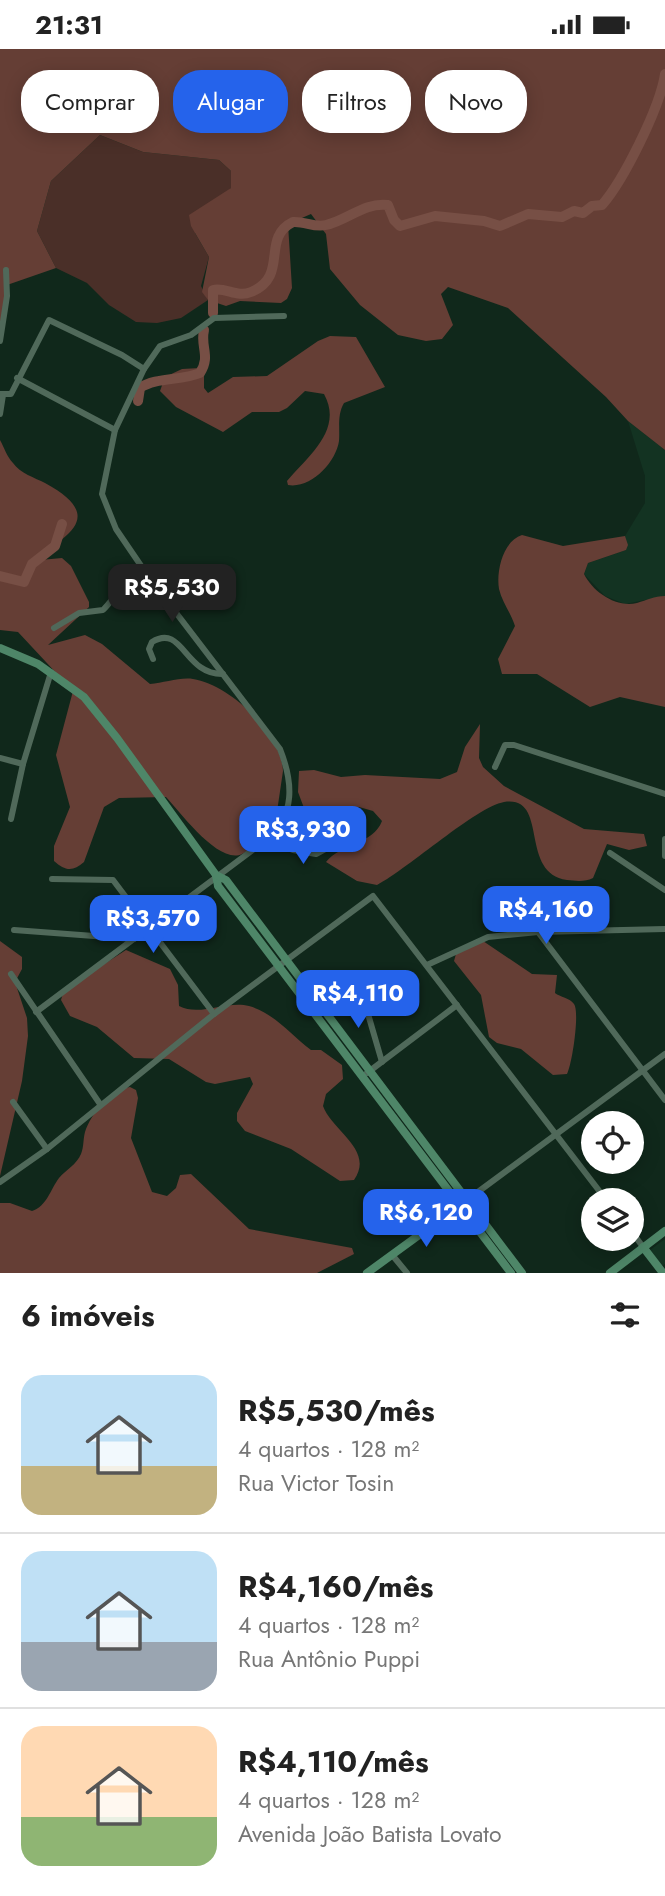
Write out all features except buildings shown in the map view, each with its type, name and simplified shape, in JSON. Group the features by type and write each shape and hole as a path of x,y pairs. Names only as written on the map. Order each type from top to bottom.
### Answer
{"street":[{"path":"0,341 7,296 6,270"},
{"path":"37,1012 266,840 283,823 288,810 287,766 269,732 148,576 103,504 102,486 114,430 144,369 160,346 191,335 214,318 284,316"},
{"path":"0,414 5,394 18,378 49,320 144,369"},
{"path":"18,378 114,430"},
{"path":"54,628 79,613 103,610 128,580 148,576"},
{"path":"153,659 149,649 152,642 166,636 173,638 201,670 211,674 223,674"},
{"path":"0,648 51,672 84,697 216,875 226,880 282,963 464,1203 523,1273"},
{"path":"11,820 23,764 51,672"},
{"path":"495,767 501,748 514,745 665,794"},
{"path":"0,758 23,764"},
{"path":"665,839 665,856"},
{"path":"266,840 293,850 316,854 338,842"},
{"path":"610,853 665,890"},
{"path":"52,879 113,880 214,1014"},
{"path":"0,1182 47,1149 214,1014 373,896 597,1188"},
{"path":"427,965 488,937 538,932 665,929"},
{"path":"14,930 134,939"},
{"path":"538,932 665,1100"},
{"path":"11,974 100,1104"},
{"path":"361,991 382,1062"},
{"path":"366,1074 457,1005"},
{"path":"367,1273 665,1054"},
{"path":"13,1102 47,1149"},
{"path":"464,1203 510,1273"},
{"path":"644,1246 665,1231"},
{"path":"644,1248 663,1273"},
{"path":"610,1273 638,1251"},
{"path":"393,1256 407,1273"}],"shaded area":[{"path":"0,49 665,49 665,450 628,421 606,397 508,308 448,287 441,294 453,325 442,339 426,341 398,335 360,305 330,269 326,234 311,214 288,224 292,288 287,299 281,303 240,301 226,306 208,300 202,292 209,257 191,226 189,215 231,188 231,171 219,160 143,152 100,135 51,181 37,231 56,268 7,285 0,335"},
{"path":"100,135 143,152 219,160 231,171 231,188 195,233 209,257 201,286 208,300 181,318 157,323 136,322 109,305 87,283 56,268 37,231 51,181"},
{"path":"330,336 356,337 385,387 344,403 337,449 328,465 305,483 288,485 287,481 313,452 326,431 329,407 324,394 305,391 279,412 252,412 223,432 176,407 160,391 165,377 182,369 200,368 204,373 204,388 208,393 233,377 267,376 318,341"},
{"path":"628,421 665,450 665,596 625,604 605,596 584,574 588,563 626,550 625,536 645,503 645,476"},
{"path":"0,440 16,467 64,495 74,506 78,516 68,534 29,561 62,558 71,566 89,602 89,607 48,645 85,635 102,644 150,684 177,679 193,679 207,683 222,690 251,713 274,742 283,771 274,832 242,854 223,852 212,845 166,797 119,798 104,807 84,862 69,869 54,861 54,846 70,807 56,755 73,691 18,632 0,630"},
{"path":"522,535 563,546 625,536 628,545 626,550 588,563 584,574 593,587 613,601 629,604 665,596 665,707 620,697 590,707 537,674 502,674 498,659 515,626 500,594 499,574 502,558 510,543"},
{"path":"480,724 479,758 483,767 504,786 584,829 644,834 647,846 629,850 607,844 593,878 584,881 567,880 552,874 543,864 526,810 518,803 504,802 492,806 460,826 377,885 357,881 326,862 340,851 372,835 382,821 373,811 359,807 326,824 310,824 298,792 299,771 314,770 341,777 365,775 440,779 457,772 465,747"},
{"path":"0,941 22,957 22,969 15,982 27,1018 28,1036 22,1081 0,1176"},
{"path":"483,941 532,974 557,975 555,993 572,1002 576,1009 575,1039 567,1074 553,1075 521,1049 497,1043 489,1037 481,995 454,961 456,954"},
{"path":"126,950 170,969 178,985 179,1006 196,1010 241,1005 258,1009 311,1050 321,1050 342,1065 343,1079 326,1094 323,1106 356,1150 359,1169 354,1180 340,1181 291,1149 245,1131 237,1121 237,1113 253,1084 250,1077 215,1084 206,1082 169,1059 134,1058 97,1027 70,1016 61,1000 64,990"},
{"path":"130,1087 136,1090 138,1098 131,1138 152,1192 167,1196 176,1188 180,1175 191,1174 249,1229 352,1248 354,1254 317,1273 0,1273 0,1203 10,1203 32,1211 37,1209 59,1178 79,1158 85,1132 97,1110 115,1092"},
{"path":"665,1239 665,1264 662,1266 650,1250"}],"waterway":[{"path":"213,313 213,290 246,294 263,285 273,267 278,237 283,229 293,222 326,225 371,206 388,205 394,220 400,226 435,216 484,221 500,226 528,214 562,217 574,211 583,213 592,206 602,205 640,143 665,74"},
{"path":"138,401 140,388 146,385 200,373 205,361 204,330"},
{"path":"0,576 24,582 32,564 55,546 62,524"}]}
